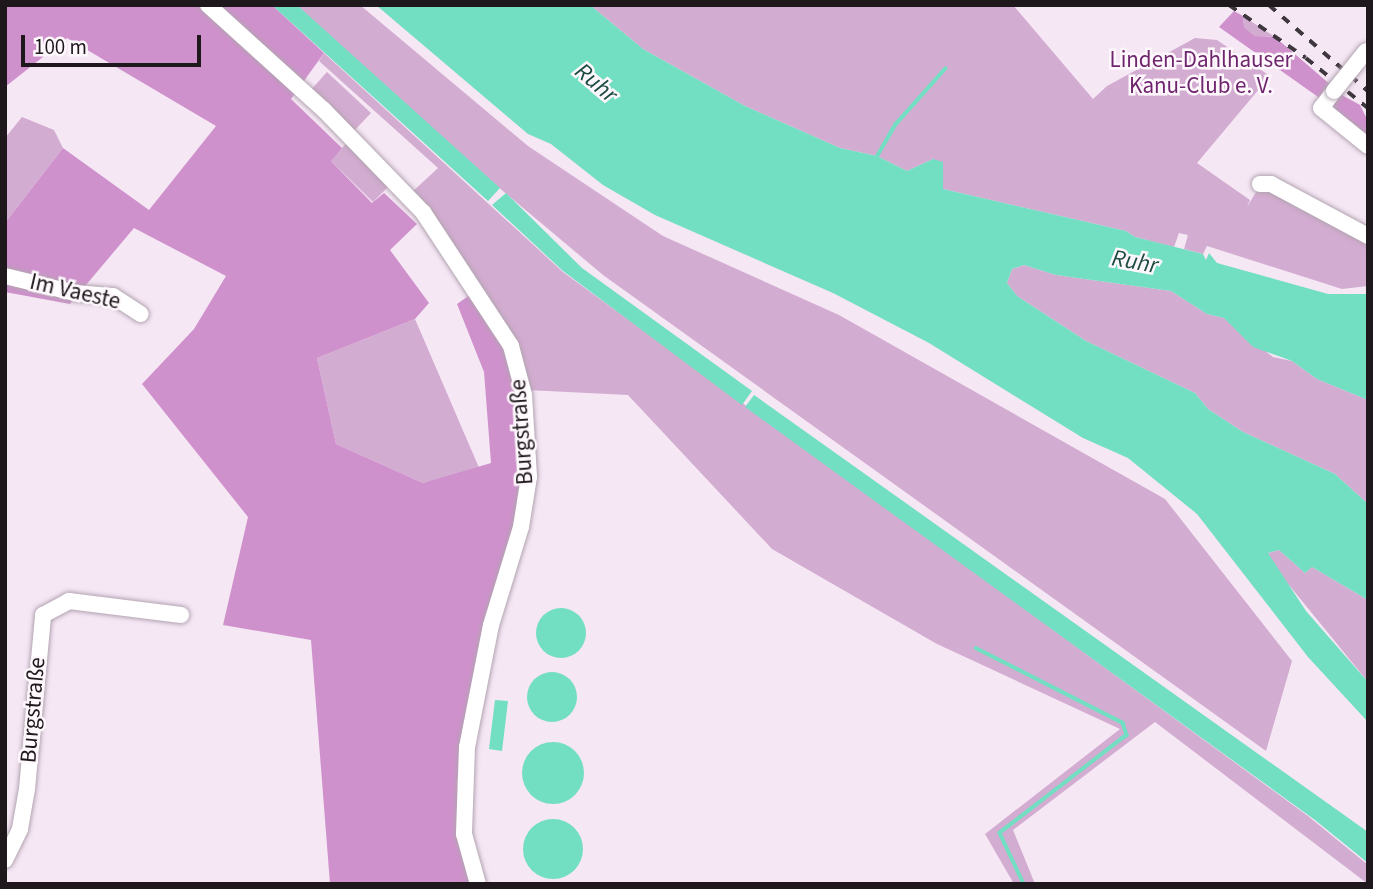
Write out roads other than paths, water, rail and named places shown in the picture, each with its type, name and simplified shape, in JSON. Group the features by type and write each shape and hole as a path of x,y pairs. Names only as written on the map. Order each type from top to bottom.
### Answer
{"street":[{"name":"Burgstraße","path":"208,5 324,110 424,212 511,346 524,395 529,477 521,527 491,625 467,747 464,834 478,884"},
{"path":"1367,49 1321,107 1368,146"},
{"path":"1260,184 1271,184 1368,236"},
{"name":"Im Vaeste","path":"5,276 75,293 113,296 141,314"},
{"name":"Burgstraße","path":"5,860 20,829 27,789 43,615 69,601 181,615"}],"water":[{"path":"272,5 297,5 500,188 488,201"},
{"name":"Ruhr","path":"376,5 590,5 643,49 745,106 840,148 877,156 907,171 933,159 943,162 943,189 1126,231 1135,237 1203,254 1206,260 1209,253 1217,263 1328,294 1368,294 1368,400 1317,379 1292,361 1253,347 1224,318 1207,314 1171,291 1056,275 1024,265 1012,269 1007,283 1017,296 1086,341 1195,393 1208,409 1243,432 1335,474 1368,504 1368,600 1312,567 1305,573 1279,550 1268,553 1306,611 1368,682 1368,722 1308,657 1197,514 1128,458 1083,438 929,343 833,293 655,215 603,185 551,144 528,134"},
{"path":"506,193 582,268 752,391 742,405 563,271 492,205"},
{"path":"754,395 1368,832 1368,863 1315,820 745,407"},
{"path":"561,608 578,616 586,633 578,650 561,658 544,650 536,633 544,616"},
{"path":"552,672 570,679 577,697 570,715 552,722 534,715 527,697 534,679"},
{"path":"495,700 508,701 502,751 489,749"},
{"path":"553,742 575,751 584,773 575,795 553,804 531,795 522,773 531,751"},
{"path":"547,819 559,819 578,832 583,849 581,861 570,874 559,879 547,879 528,866 523,855 523,843 536,824"}],"waterway":[{"path":"876,158 896,124 945,69"},
{"path":"976,648 1123,723 1127,735 1000,833 1024,884"}],"railway":[{"path":"1229,5 1306,58 1368,108"},
{"path":"1269,5 1368,91"}],"park label":[{"name":"Linden-Dahlhauser Kanu-Club e. V.","path":"1201,73"}]}
